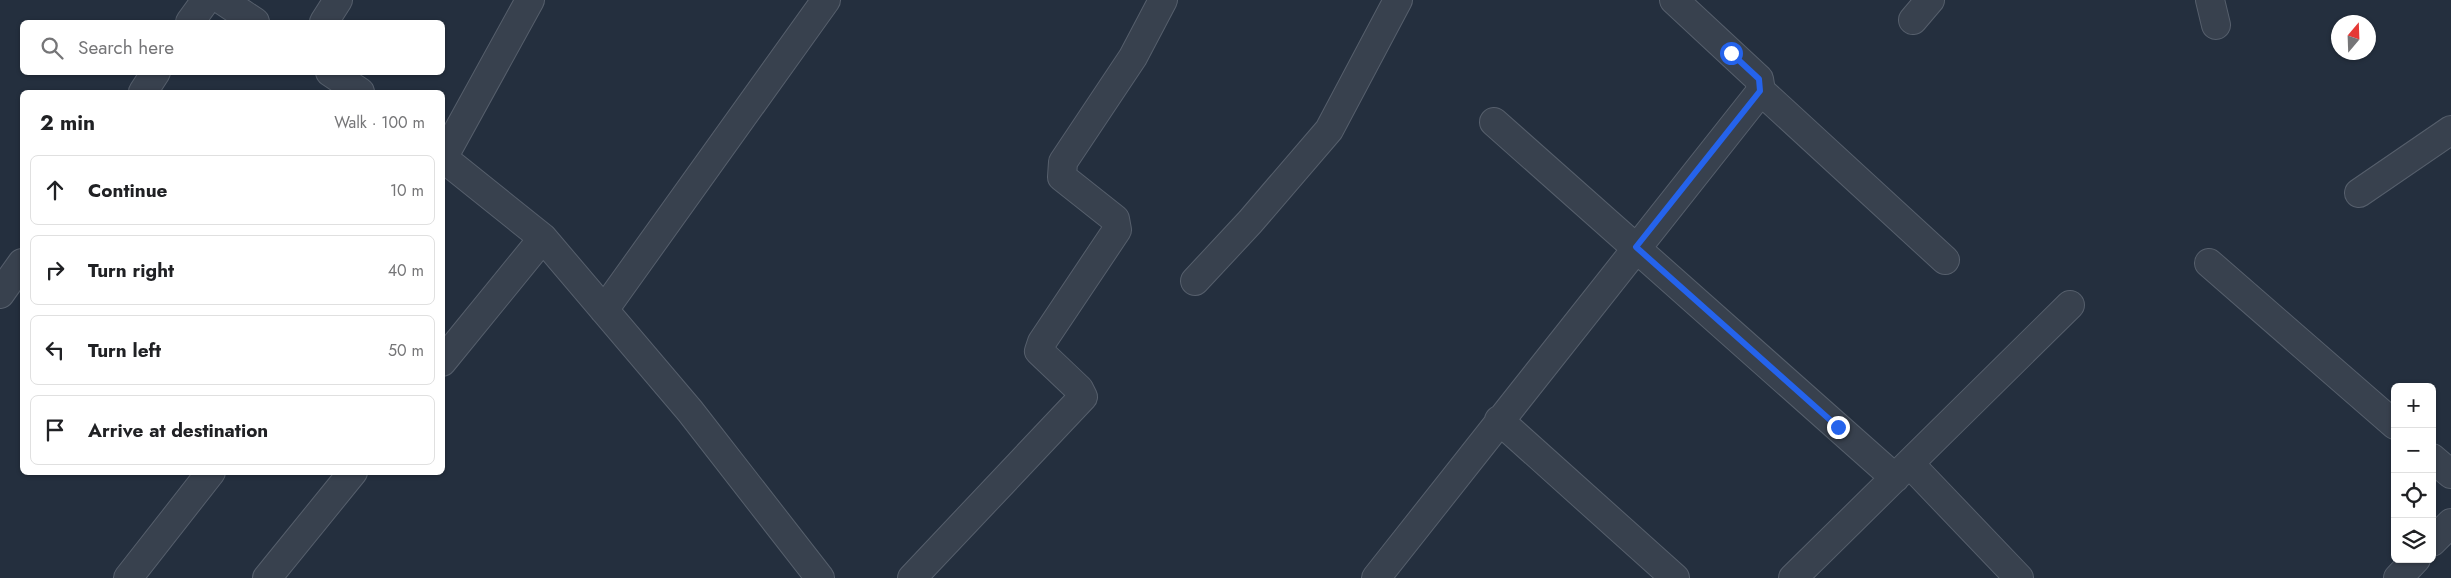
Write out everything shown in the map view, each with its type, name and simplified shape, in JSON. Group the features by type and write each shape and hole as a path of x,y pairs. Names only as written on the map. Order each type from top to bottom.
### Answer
{"street":[{"path":"191,20 206,0"},
{"path":"222,0 252,20"},
{"path":"325,20 338,0"},
{"path":"530,0 445,165 543,238 690,411 815,576"},
{"path":"604,310 826,0"},
{"path":"912,578 1082,396 1079,389 1039,351 1042,342 1117,230 1115,219 1062,177 1063,162 1133,57 1163,0"},
{"path":"1195,281 1250,222 1329,130 1398,0"},
{"path":"1674,0 1759,79 1760,91 1945,260"},
{"path":"1913,20 1930,0"},
{"path":"143,90 154,75"},
{"path":"334,75 357,90"},
{"path":"1376,578 1760,91"},
{"path":"1494,122 1636,247 1903,471 2019,578"},
{"path":"2359,193 2451,130"},
{"path":"445,358 543,238"},
{"path":"2209,263 2391,422"},
{"path":"0,294 20,266"},
{"path":"1793,578 2070,305"},
{"path":"1499,420 1675,578"},
{"path":"2436,461 2451,474"},
{"path":"128,578 209,475"},
{"path":"267,578 351,475"},
{"path":"2436,538 2451,523"},
{"path":"2398,578 2412,563"}],"route":[{"path":"1731,53 1759,79 1760,91 1636,247 1838,427"}]}
